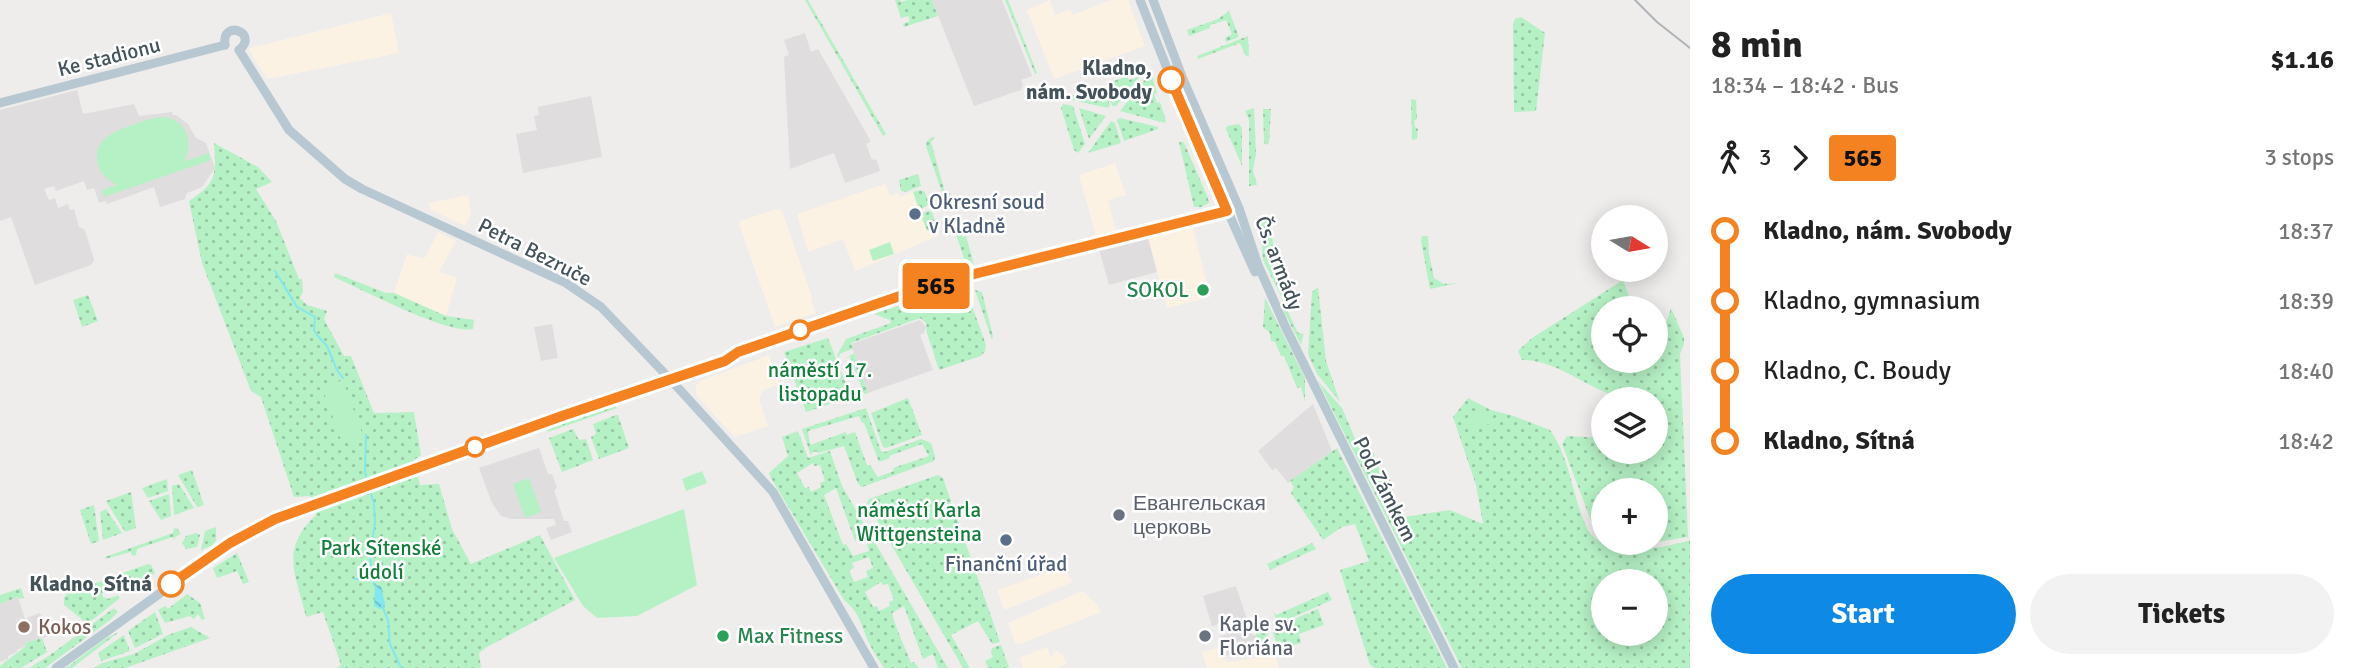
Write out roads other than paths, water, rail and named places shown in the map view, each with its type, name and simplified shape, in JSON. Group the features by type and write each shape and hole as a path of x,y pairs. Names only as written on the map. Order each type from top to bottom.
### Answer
{"street":[{"name":"Čs. armády","path":"1140,0 1194,134 1264,291 1285,326"},
{"name":"Čs. armády","path":"1153,0 1239,208 1258,265 1285,326"},
{"path":"233,30 239,30 246,39 245,45 239,50 231,50 225,45 227,33 233,30"},
{"name":"Ke stadionu","path":"0,103 225,45"},
{"name":"Petra Bezruče","path":"239,50 284,124 345,178 362,189 566,283 601,307 772,492 874,668"},
{"name":"Pod Zámkem","path":"1285,326 1454,668"},
{"path":"56,668 230,543 275,519 670,379"}],"water":[{"path":"375,585 381,586 385,604 385,607 380,609 374,606"}],"waterway":[{"path":"275,271 297,307 315,317 314,330 327,346 343,378"},
{"path":"366,435 367,481"},
{"path":"369,487 375,522 370,557 374,585"},
{"path":"355,579 371,579"},
{"path":"382,606 388,620 390,644 401,668"}],"railway":[{"path":"1635,0 1657,22 1690,48"}],"place":[{"name":"Kladno, nám. Svobody","path":"1171,80"},
{"name":"Okresní soud v Kladně","path":"915,214"},
{"name":"SOKOL","path":"1203,290"},
{"name":"Евангельская церковь","path":"1119,515"},
{"name":"Finanční úřad","path":"1006,540"},
{"name":"Kladno, Sítná","path":"171,584"},
{"name":"Kokos","path":"24,627"},
{"name":"Max Fitness","path":"723,636"},
{"name":"Kaple sv. Floriána","path":"1205,636"}],"park label":[{"name":"náměstí 17. listopadu","path":"820,382"},
{"name":"náměstí Karla Wittgensteina","path":"919,522"},
{"name":"Park Sítenské údolí","path":"381,560"}]}
